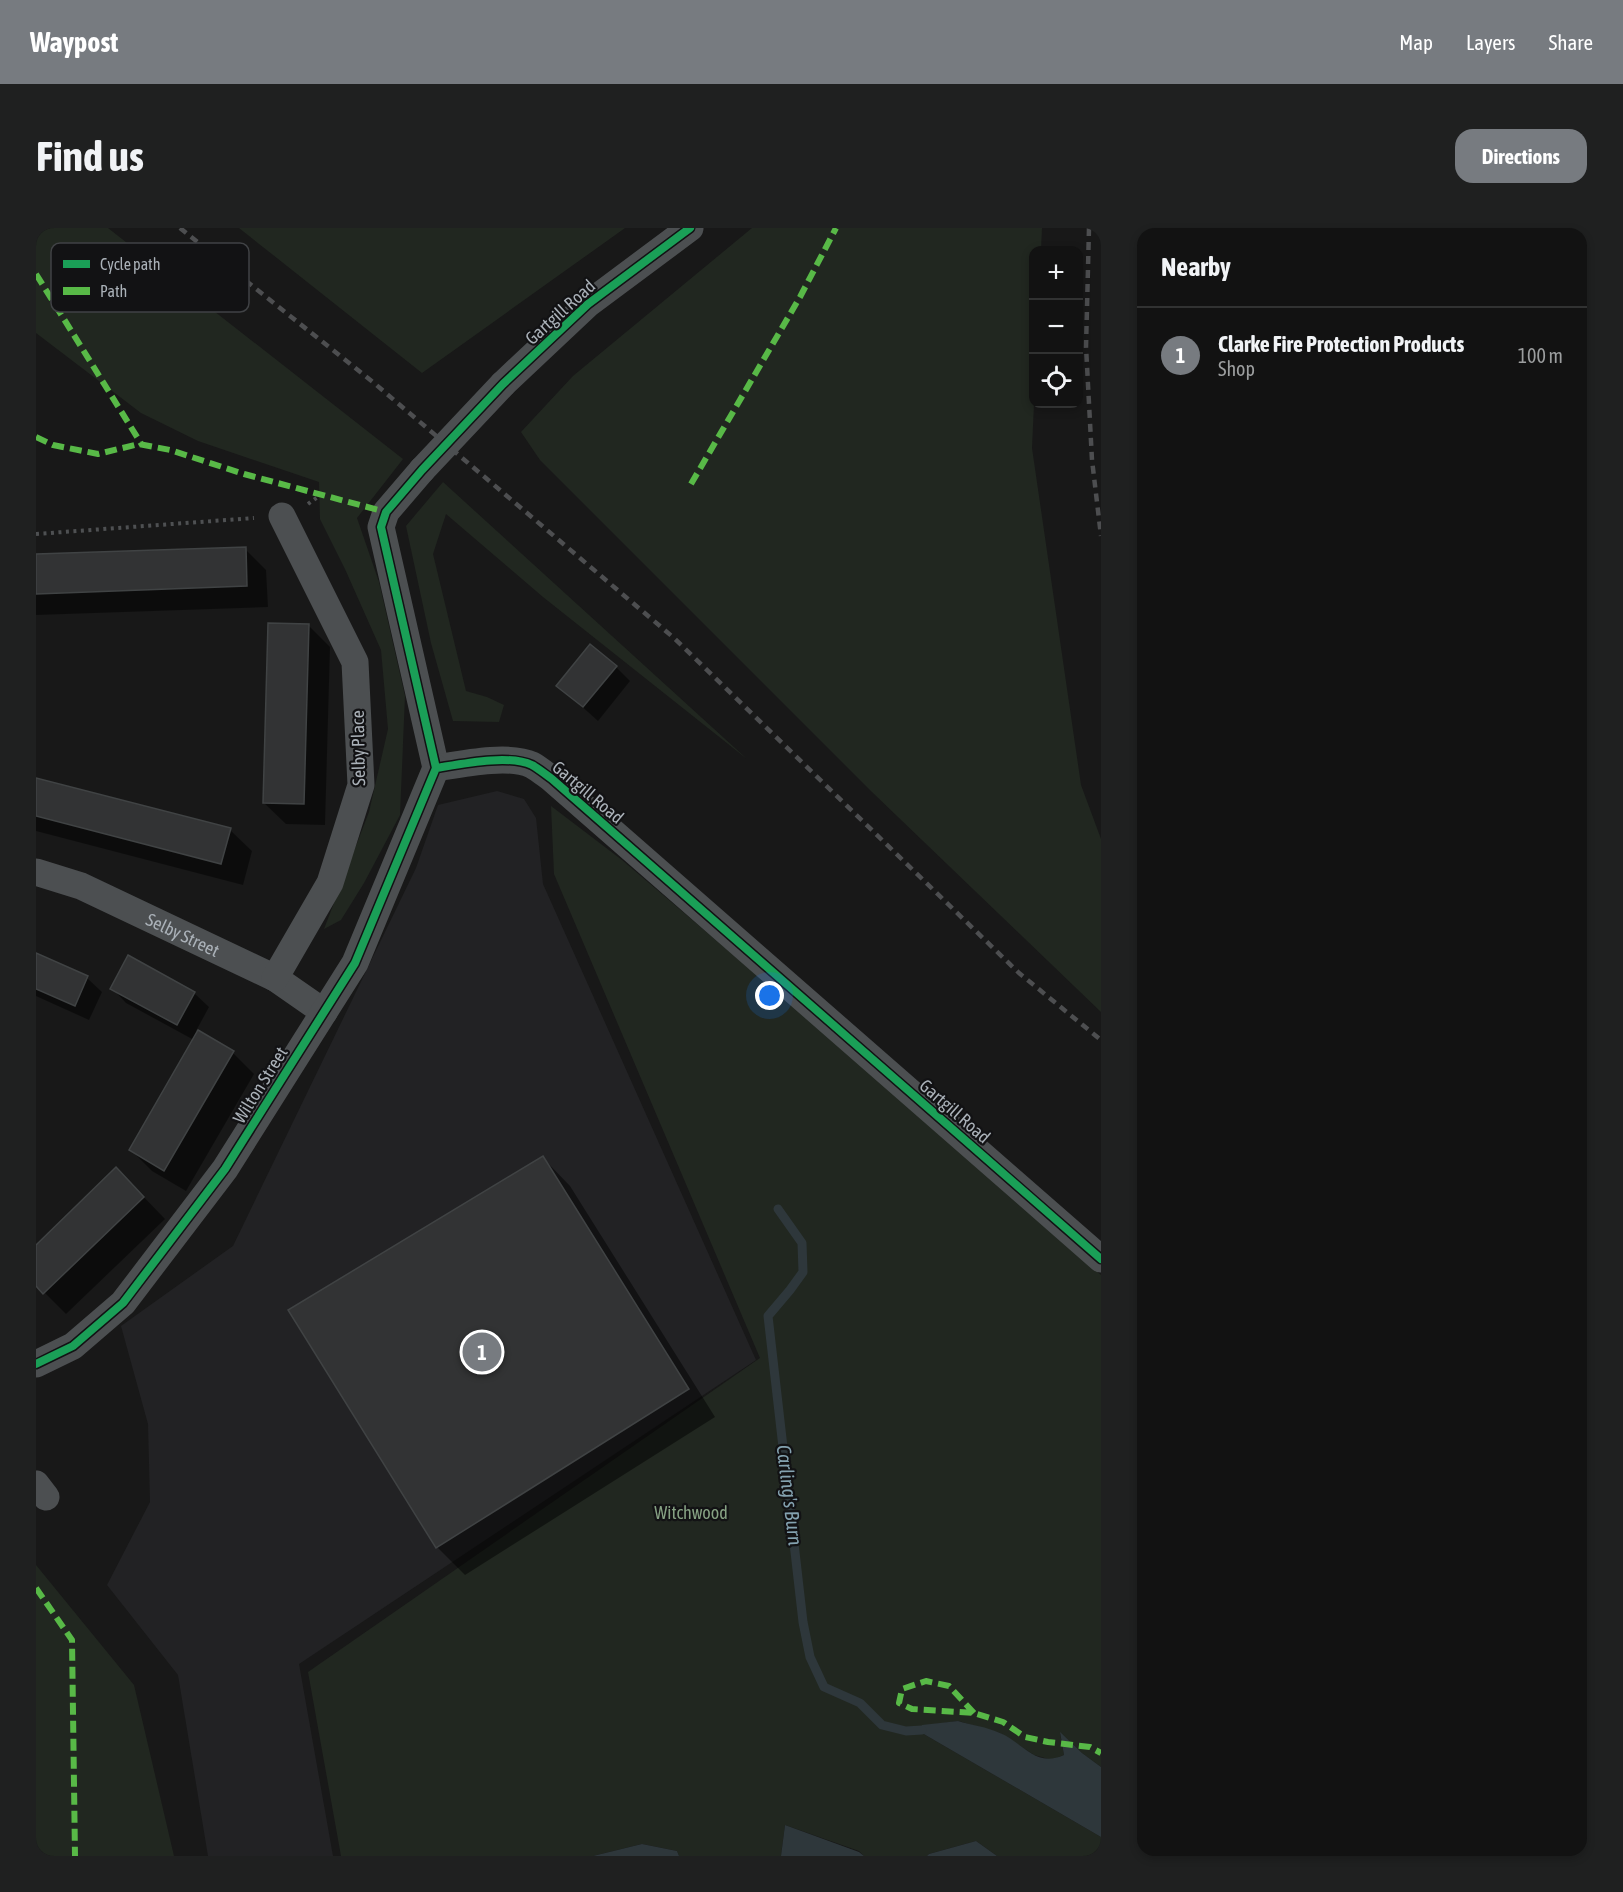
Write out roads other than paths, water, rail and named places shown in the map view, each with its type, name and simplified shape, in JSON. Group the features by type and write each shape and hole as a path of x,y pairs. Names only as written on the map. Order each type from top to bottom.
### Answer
{"street":[{"name":"Gartgill Road","path":"690,228 588,304 503,384 386,512 381,527 436,768 507,760 530,764 552,779 1101,1259"},
{"name":"Selby Place","path":"275,978 330,883 361,785 355,662 282,516"},
{"name":"Wilton Street","path":"36,1364 73,1346 123,1303 225,1169 355,963 436,768"},
{"name":"Selby Street","path":"36,873 81,886 275,978 324,1012"}],"waterway":[{"name":"Carling's Burn","path":"778,1209 802,1243 803,1272 768,1316 803,1622 810,1657 824,1687 860,1703 882,1725 906,1731 922,1730"}],"railway":[{"path":"180,228 199,243"},
{"path":"1089,228 1086,347 1092,460 1101,536"},
{"path":"249,283 374,383 674,638 1019,973 1101,1040"}],"place":[{"name":"Clarke Fire Protection Products","path":"482,1352"}],"park label":[{"name":"Witchwood","path":"691,1512"}]}
